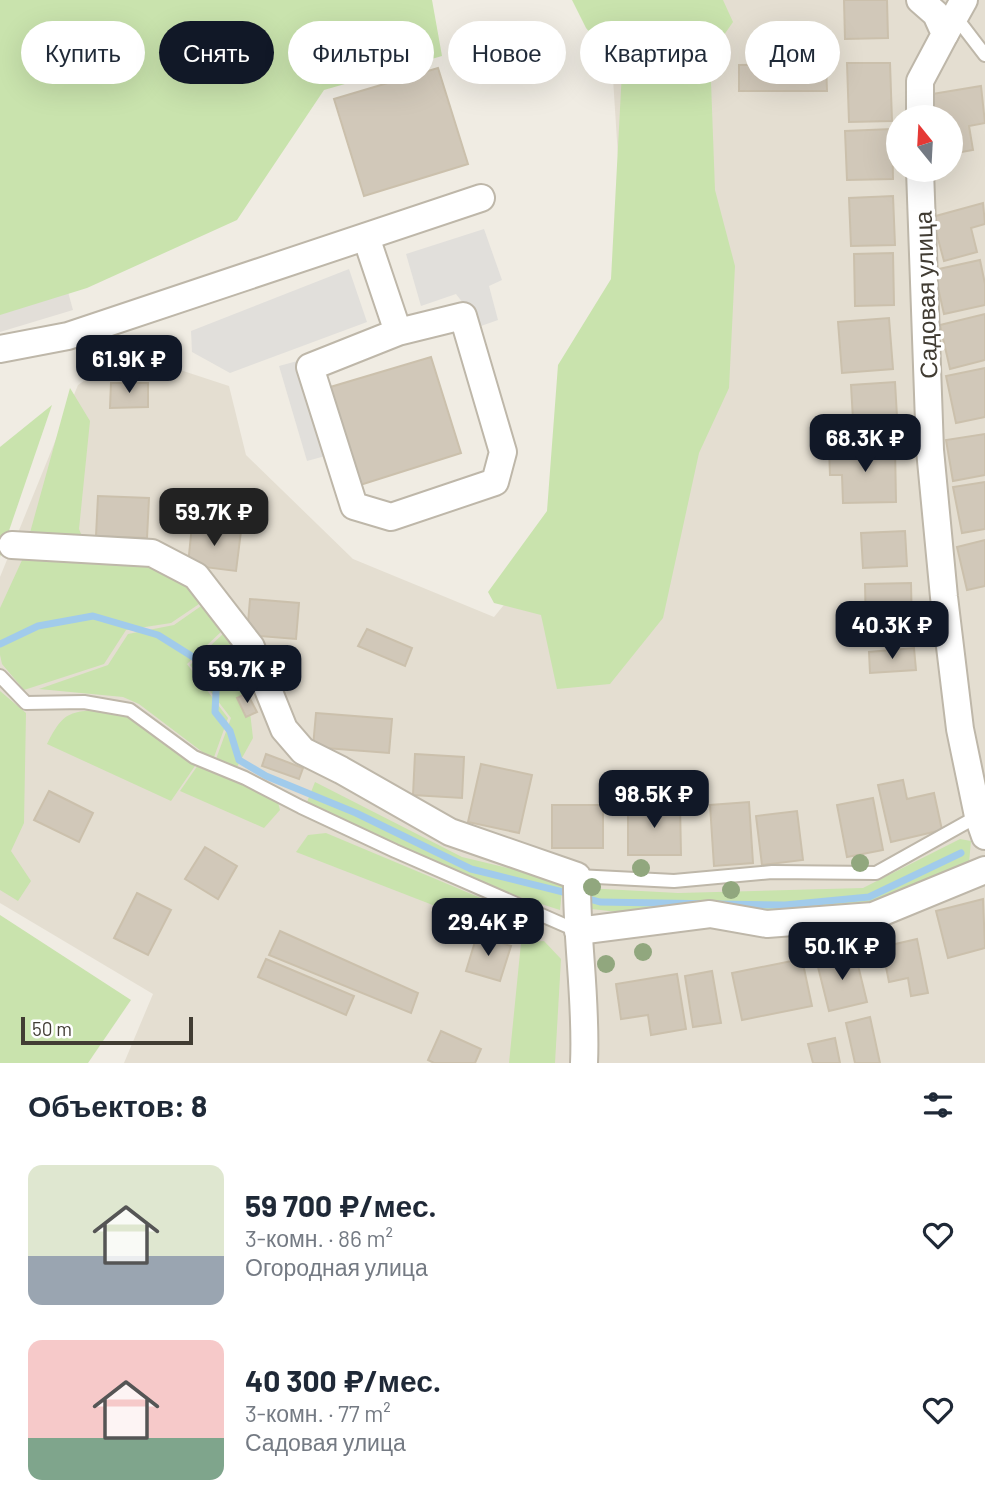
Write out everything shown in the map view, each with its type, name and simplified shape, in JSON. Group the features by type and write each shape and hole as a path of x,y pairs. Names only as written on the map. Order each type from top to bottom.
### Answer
{"street":[{"path":"920,0 936,14 955,17 920,81 920,105"},
{"name":"Садовая улица","path":"920,182 930,450 944,597 960,729 983,821"},
{"path":"0,349 68,337 481,198"},
{"path":"366,237 398,332"},
{"path":"463,316 503,452 495,481 391,517 354,506 310,367 398,332 463,316"},
{"path":"12,545 152,553 196,576 251,647 284,729 303,751 577,901 710,914 766,924 873,916 985,870"},
{"path":"577,901 586,1027 584,1063"}],"lane":[{"path":"955,17 985,55"},
{"path":"0,676 26,703 84,702 130,709 194,757 245,778 395,852 577,901 674,881 772,872 876,873 983,821"}],"shaded area":[{"path":"608,0 985,0 985,1063 124,1063 153,994 0,903 0,577 78,385 103,368 168,366 229,386 246,455 353,559 494,617 559,538 626,282 613,84 731,84 731,21 609,21"},
{"path":"484,229 502,280 489,286 498,320 481,326 456,294 421,306 406,254"},
{"path":"349,269 367,322 230,373 192,352 191,331"},
{"path":"62,270 73,310 0,332 0,288"},
{"path":"301,360 329,455 307,461 279,366"}],"green space":[{"path":"0,0 432,0 442,56 434,58 434,21 288,21 288,84 345,84 324,90 237,220 87,288 0,315"},
{"path":"572,0 723,0 733,22 731,25 731,21 582,21"},
{"path":"621,84 711,84 715,190 735,266 729,388 699,453 663,618 610,684 557,689 541,615 494,603 488,592 547,511 558,365 611,279"},
{"path":"70,388 90,421 79,529 90,556 149,559 186,579 202,602 171,623 126,630 104,664 24,690 2,664 0,608 23,558"},
{"path":"52,405 0,557 0,447"},
{"path":"204,604 223,630 187,664 228,718 213,760 139,704 123,697 39,689 108,665 128,634 174,625"},
{"path":"224,633 245,669 253,738 237,767 216,759 231,718 190,665"},
{"path":"0,691 26,713 24,823 11,851 31,881 18,901 0,890"},
{"path":"107,709 130,718 197,763 171,801 47,744 58,725 70,715"},
{"path":"198,765 277,799 280,810 264,828 180,791"},
{"path":"315,782 462,857 563,881 560,910 513,895 324,814 307,802"},
{"path":"326,833 526,917 527,934 515,937 296,852 308,835"},
{"path":"960,839 971,841 969,863 878,903 814,913 699,910 618,912 583,908 585,888 678,893 863,888"},
{"path":"0,915 131,1000 88,1063 0,1063"},
{"path":"544,941 561,959 555,1063 509,1063 521,943"}],"building":[{"path":"844,0 887,0 888,38 845,39"},
{"path":"847,63 890,63 891,105 886,105 886,121 849,122"},
{"path":"739,65 745,65 745,84 827,84 827,91 739,91"},
{"path":"438,68 468,164 364,196 334,99 384,84 434,84 434,69"},
{"path":"981,86 985,123 969,126 973,150 963,152 963,105 928,105 926,95"},
{"path":"886,129 886,179 847,180 845,131"},
{"path":"893,196 895,245 851,246 849,198"},
{"path":"983,203 985,224 971,228 977,252 944,261 932,217"},
{"path":"893,253 894,305 855,306 854,254"},
{"path":"980,260 985,284 985,305 944,314 934,270"},
{"path":"985,314 985,360 950,369 940,325"},
{"path":"889,318 893,369 842,373 838,322"},
{"path":"431,357 461,453 357,486 327,388"},
{"path":"985,368 985,417 956,423 946,376"},
{"path":"895,382 898,434 854,437 851,385"},
{"path":"111,383 148,383 148,407 110,408"},
{"path":"985,434 985,475 953,481 946,440"},
{"path":"895,447 896,502 843,503 842,475 830,475 829,448"},
{"path":"985,482 985,529 962,533 953,487"},
{"path":"98,496 149,498 147,538 96,536"},
{"path":"192,525 241,531 236,571 188,565"},
{"path":"905,531 907,566 863,568 861,533"},
{"path":"985,540 985,586 967,590 957,547"},
{"path":"911,583 912,629 866,631 865,584"},
{"path":"250,599 299,603 296,639 247,635"},
{"path":"367,629 412,648 405,666 358,646"},
{"path":"914,648 916,670 870,673 869,652"},
{"path":"247,693 257,712 246,717 237,698"},
{"path":"316,713 392,719 389,753 313,747"},
{"path":"266,754 303,768 299,779 262,766"},
{"path":"415,754 464,757 462,798 413,795"},
{"path":"481,764 532,775 519,833 468,822"},
{"path":"903,780 907,799 934,793 942,830 891,842 878,785"},
{"path":"49,791 93,813 79,842 34,820"},
{"path":"873,798 883,850 847,857 837,805"},
{"path":"749,802 753,863 714,866 710,805"},
{"path":"680,804 681,855 628,855 628,805"},
{"path":"552,805 603,805 603,848 552,848"},
{"path":"797,811 803,860 762,865 756,816"},
{"path":"205,847 237,866 218,899 185,879"},
{"path":"137,893 171,910 148,955 114,938"},
{"path":"983,899 985,948 948,958 936,911"},
{"path":"280,931 418,993 411,1013 269,955"},
{"path":"477,935 511,946 500,981 466,971"},
{"path":"917,939 928,993 911,996 908,978 889,982 882,947"},
{"path":"855,953 867,1002 829,1011 817,963"},
{"path":"266,959 354,996 346,1015 258,977"},
{"path":"802,959 812,1006 742,1020 732,973"},
{"path":"712,971 721,1023 693,1027 685,976"},
{"path":"677,974 686,1029 651,1035 648,1015 621,1019 616,984"},
{"path":"870,1017 880,1063 855,1063 846,1023"},
{"path":"441,1031 481,1049 475,1063 434,1063 428,1060"},
{"path":"835,1038 840,1063 813,1063 808,1044"}],"waterway":[{"path":"0,644 38,626 93,616 158,635 217,672 215,712 230,731 239,760 266,776 356,813 471,869 571,894"},
{"path":"582,897 600,902 785,905 869,897 961,853"}]}
